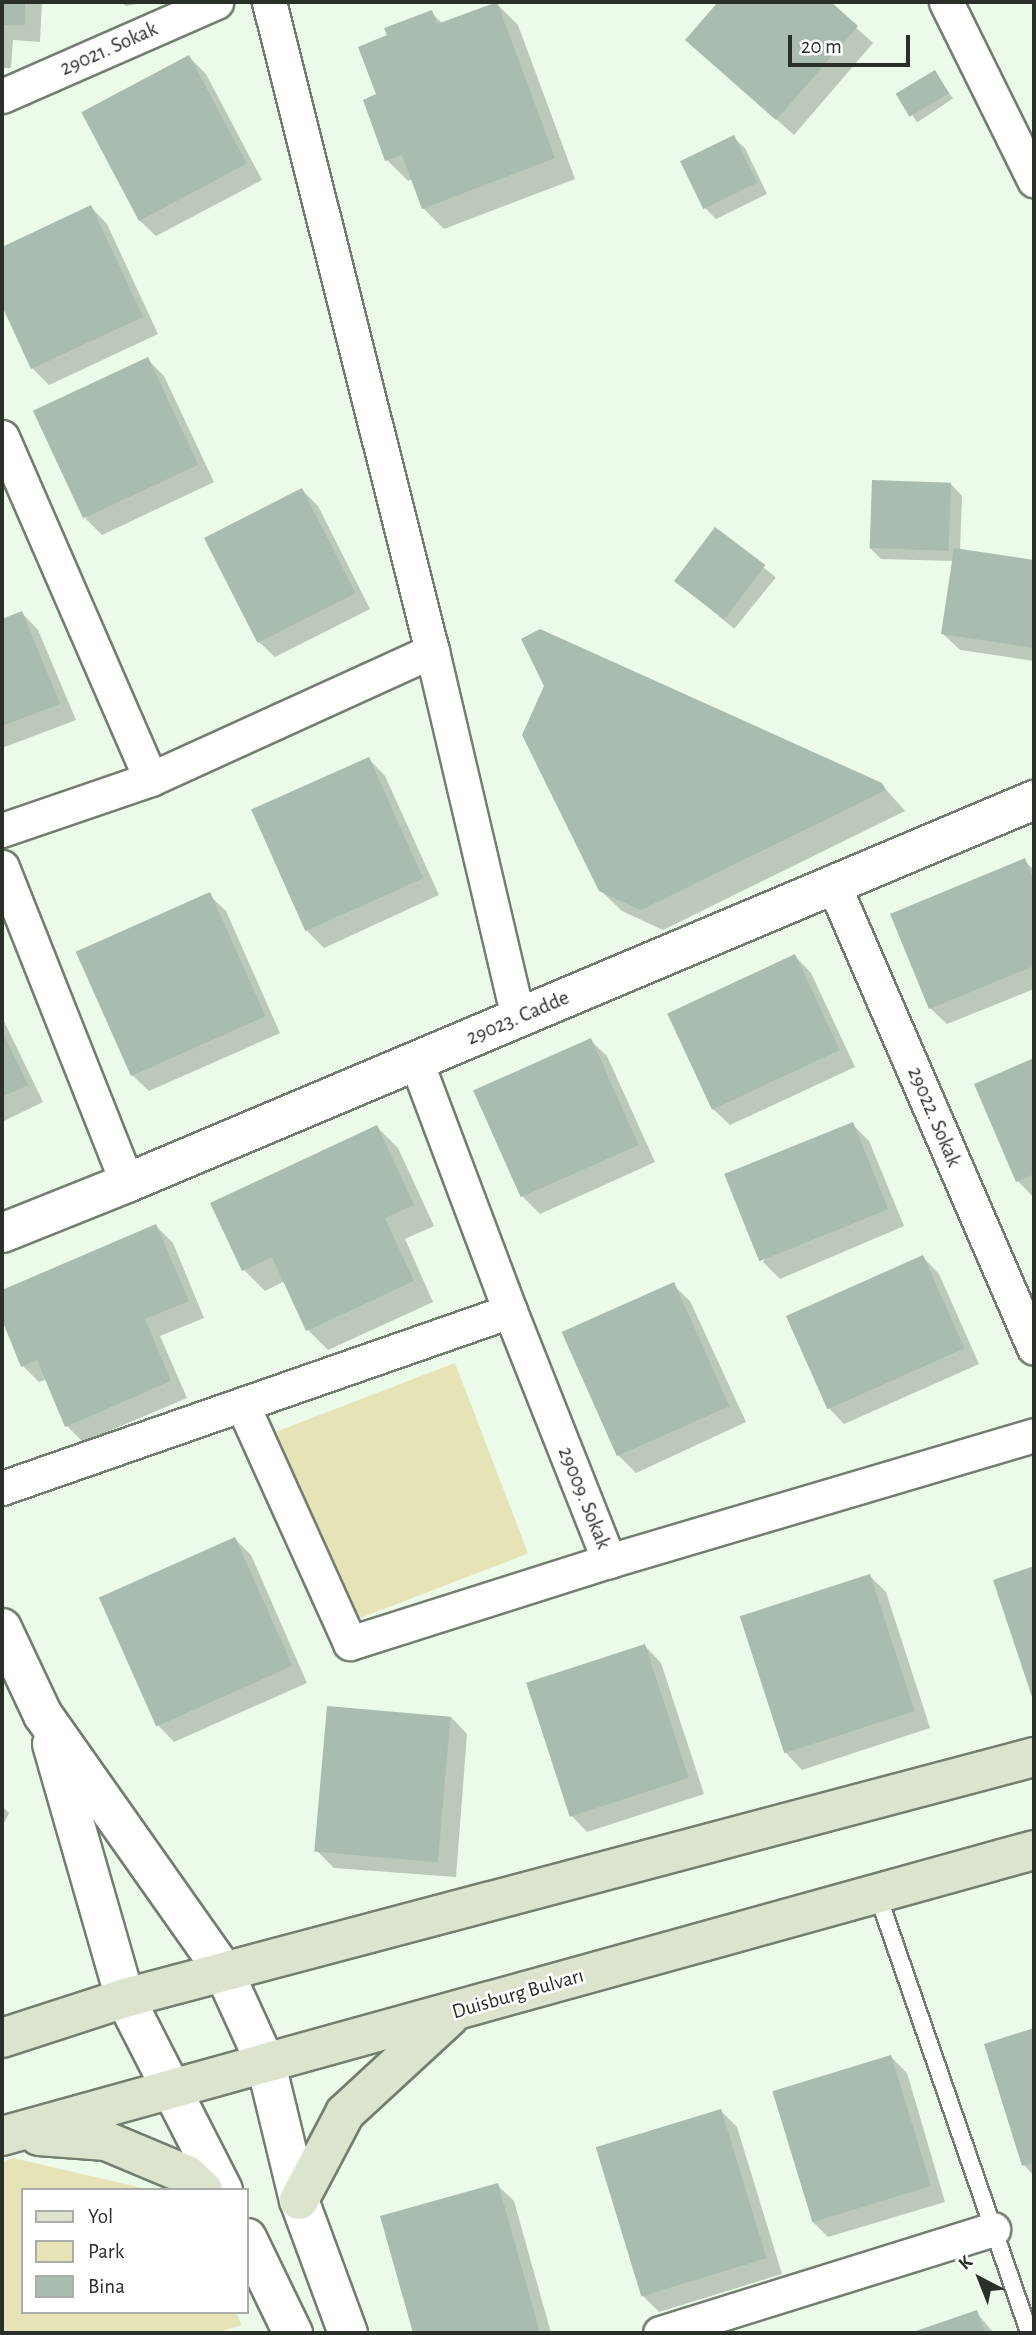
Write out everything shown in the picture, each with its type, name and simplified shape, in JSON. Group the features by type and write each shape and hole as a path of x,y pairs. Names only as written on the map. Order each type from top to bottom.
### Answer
{"main road":[{"path":"2,2038 125,1998 1034,1757"},
{"name":"Duisburg Bulvarı","path":"5,2135 1034,1850"},
{"path":"299,2200 345,2113 454,2012"},
{"path":"5,2135 106,2141 187,2175 201,2188"}],"street":[{"name":"29021. Sokak","path":"2,96 216,2"},
{"path":"269,2 432,651 517,1018"},
{"path":"946,2 1034,180"},
{"path":"4,449 151,779"},
{"path":"2,830 151,779 432,651"},
{"name":"29023. Cadde","path":"2,1233 127,1183 1034,800"},
{"path":"2,867 127,1183"},
{"name":"29022. Sokak","path":"834,886 1034,1348"},
{"name":"29009. Sokak","path":"416,1061 510,1311 609,1561 1034,1435"},
{"path":"2,1488 510,1311"},
{"path":"243,1406 350,1643 609,1561"},
{"path":"2,1628 43,1715 125,1998 222,2188"},
{"path":"43,1715 224,1972 266,2064 299,2200 348,2333"},
{"path":"660,2333 993,2229"},
{"path":"248,2240 293,2333"}],"lane":[{"path":"877,1894 1029,2333"}],"green space":[{"path":"455,1363 528,1553 350,1622 277,1431"},
{"path":"13,2158 142,2188 21,2188 21,2314 237,2314 242,2325 216,2333 2,2333 2,2162"}],"building":[{"path":"2,2 25,2 25,25 2,25"},
{"path":"497,2 555,158 422,209 402,155 385,161 363,100 376,94 358,47 387,35 384,28 432,10 437,24"},
{"path":"718,2 831,2 858,26 776,120 685,40"},
{"path":"189,55 247,164 139,221 81,112"},
{"path":"935,70 949,93 909,117 896,94"},
{"path":"734,135 757,183 703,209 680,161"},
{"path":"91,205 143,317 31,369 2,306 2,247"},
{"path":"148,357 198,465 83,519 33,411"},
{"path":"872,480 951,483 949,551 870,548"},
{"path":"302,488 356,593 258,643 204,538"},
{"path":"715,527 765,565 724,619 674,581"},
{"path":"954,548 1034,560 1034,648 941,634"},
{"path":"22,611 60,704 2,726 2,619"},
{"path":"540,629 882,783 886,790 641,910 599,891 522,735 544,686 521,639"},
{"path":"369,757 423,879 305,931 251,809"},
{"path":"1025,858 1034,881 1034,966 929,1009 890,914"},
{"path":"210,892 265,1016 131,1076 76,952"},
{"path":"795,954 840,1050 712,1110 667,1014"},
{"path":"2,1031 28,1085 2,1097"},
{"path":"591,1038 639,1145 521,1197 473,1090"},
{"path":"1034,1058 1034,1174 1016,1182 974,1084"},
{"path":"853,1122 888,1209 759,1261 724,1174"},
{"path":"377,1125 414,1205 385,1218 414,1281 306,1331 272,1257 242,1271 210,1203"},
{"path":"156,1224 189,1301 145,1319 171,1381 65,1427 37,1360 21,1367 2,1320 2,1290"},
{"path":"923,1255 964,1348 827,1409 786,1316"},
{"path":"674,1282 729,1406 617,1456 562,1332"},
{"path":"235,1537 292,1666 156,1726 99,1598"},
{"path":"1034,1566 1034,1703 993,1580"},
{"path":"870,1574 914,1711 784,1753 740,1616"},
{"path":"645,1644 689,1778 570,1817 526,1683"},
{"path":"327,1706 451,1717 438,1862 314,1851"},
{"path":"1034,2028 1034,2162 1022,2166 984,2044"},
{"path":"891,2055 931,2186 812,2222 772,2091"},
{"path":"721,2109 767,2258 641,2296 596,2147"},
{"path":"498,2183 540,2333 413,2333 380,2216"},
{"path":"977,2310 985,2333 910,2333"}]}
